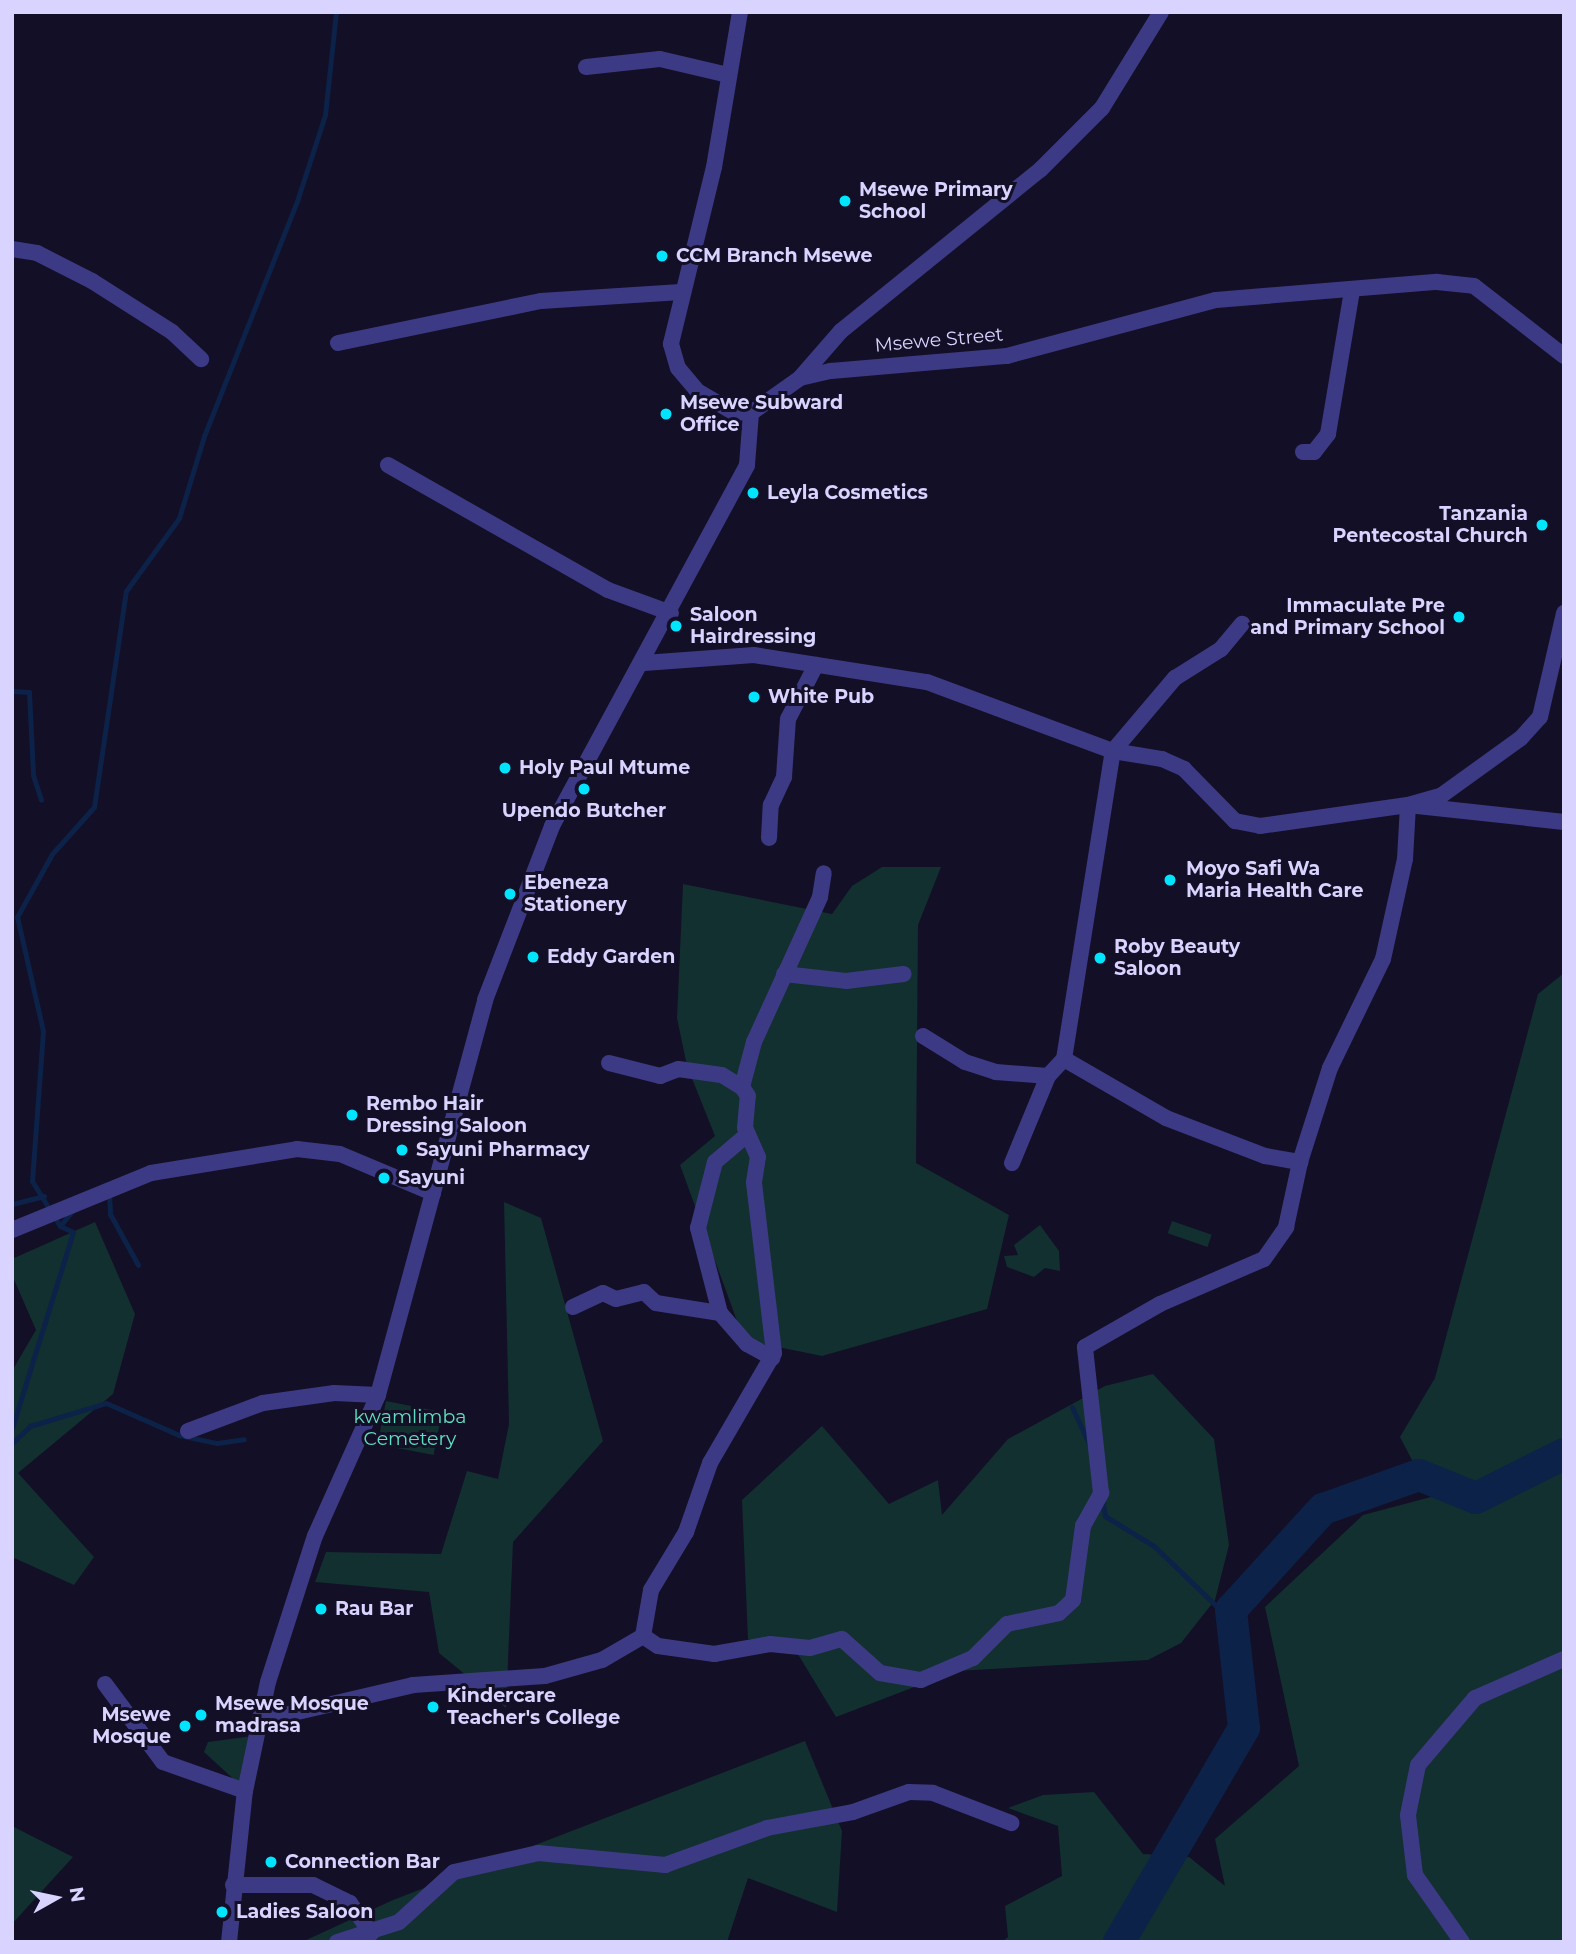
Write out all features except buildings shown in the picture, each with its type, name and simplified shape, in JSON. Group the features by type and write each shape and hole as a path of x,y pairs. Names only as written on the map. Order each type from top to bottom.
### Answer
{"street":[{"path":"229,1942 233,1885 246,1791 263,1720 268,1682 315,1536 378,1395 479,1019 552,826 644,663 747,465 751,413 733,412 697,391 678,368 671,344 681,292 706,205 740,12"},
{"path":"800,378 841,331 1040,170 1102,108 1161,12"},
{"path":"586,67 660,59 728,75"},
{"path":"12,249 37,253 92,281 172,332 201,359"},
{"name":"Msewe Street","path":"751,413 800,378 1007,356 1216,300 1437,282 1474,286 1564,356"},
{"path":"1303,452 1314,452 1328,435 1352,290"},
{"path":"338,343 541,301 681,292"},
{"path":"388,465 608,590 671,613"},
{"path":"644,663 754,655 816,665 890,672 944,687 1112,751 1184,769 1235,821 1260,826 1408,805 1443,795 1521,738 1539,717 1564,613"},
{"path":"1012,1163 1048,1076 1064,1059 1112,751 1175,678 1221,649 1242,624"},
{"path":"769,838 771,805 784,778 788,719 816,665"},
{"path":"1408,805 1564,821"},
{"path":"643,1636 657,1646 714,1654 770,1644 810,1648 842,1639 880,1672 920,1680 973,1658 1007,1625 1059,1613 1073,1600 1083,1527 1101,1493 1085,1347 1264,1259 1286,1227 1300,1161 1330,1068 1383,959 1405,859 1408,805"},
{"path":"263,1720 413,1685 545,1676 602,1660 643,1636 651,1590 686,1532 710,1463 755,1377 772,1358 776,1341 764,1306 768,1264 754,1182 758,1157 748,1134 743,1088 754,1042 820,897 824,873"},
{"path":"784,974 850,981 871,973 904,974"},
{"path":"923,1036 975,1065 1048,1076"},
{"path":"1064,1059 1166,1118 1265,1156 1300,1161"},
{"path":"609,1063 660,1076 678,1069 722,1075 743,1088"},
{"path":"748,1134 715,1162 698,1228 720,1313 747,1344 772,1358"},
{"path":"12,1230 151,1173 297,1149 340,1154 433,1193"},
{"path":"573,1307 600,1294 616,1299 639,1291 656,1303 720,1313"},
{"path":"188,1431 263,1404 334,1393 378,1395"},
{"path":"1462,1942 1415,1875 1408,1815 1418,1765 1475,1698 1564,1659"},
{"path":"106,1684 163,1762 246,1791"},
{"path":"337,1942 399,1922 454,1872 538,1853 665,1865 767,1828 853,1812 909,1792 933,1793 1011,1823"},
{"path":"233,1885 313,1885 350,1903 371,1933"}],"green space":[{"path":"882,867 941,867 918,925 916,1163 1009,1215 987,1309 822,1356 744,1340 680,1165 715,1136 687,1066 677,1018 683,884 832,914 852,886"},
{"path":"1564,973 1564,1942 1002,1942 1008,1937 1005,1906 1062,1876 1058,1826 1008,1808 1043,1795 1094,1792 1143,1854 1189,1857 1225,1886 1215,1839 1299,1766 1265,1607 1363,1515 1446,1493 1424,1483 1400,1437 1435,1378 1538,994"},
{"path":"504,1202 541,1218 603,1441 513,1542 506,1708 439,1653 429,1592 315,1582 326,1552 441,1554 467,1471 498,1479 509,1424"},
{"path":"1172,1221 1212,1235 1207,1247 1168,1233"},
{"path":"95,1222 135,1314 113,1394 18,1473 94,1557 74,1585 12,1557 12,1371 36,1330 12,1275 12,1259"},
{"path":"1040,1225 1059,1251 1060,1271 1045,1268 1034,1277 1007,1267 1004,1256 1018,1255 1014,1245"},
{"path":"1153,1374 1214,1439 1229,1545 1215,1600 1181,1643 1148,1660 956,1671 836,1717 793,1646 748,1639 742,1500 822,1426 889,1504 938,1480 942,1515 1008,1439 1105,1386"},
{"name":"kwamlimba Cemetery","path":"386,1401 442,1412 434,1455 378,1444"},
{"path":"259,1735 241,1786 204,1752 208,1742"},
{"path":"805,1741 842,1831 837,1912 748,1878 727,1942 302,1942 393,1900"},
{"path":"12,1826 73,1857 12,1924"}],"waterway":[{"path":"12,1428 73,1232 60,1226 32,1181 43,1031 17,917 52,854 94,807 126,591 179,518 204,436 298,198 325,115 336,12"},
{"path":"12,691 29,692 33,775 41,800"},
{"path":"109,1193 110,1214 138,1265"},
{"path":"12,1204 44,1196"},
{"path":"60,1226 73,1210"},
{"path":"12,1443 30,1426 106,1403 179,1435 217,1443 244,1439"},
{"path":"1072,1407 1090,1446"},
{"path":"1119,1942 1244,1728 1231,1610 1323,1509 1419,1475 1476,1498 1564,1454"},
{"path":"1102,1499 1105,1516 1154,1546 1232,1621"}],"place":[{"name":"Msewe Primary School","path":"845,201"},
{"name":"CCM Branch Msewe","path":"662,256"},
{"name":"Msewe Subward Office","path":"666,414"},
{"name":"Leyla Cosmetics","path":"753,493"},
{"name":"Tanzania Pentecostal Church","path":"1542,525"},
{"name":"Immaculate Pre and Primary School","path":"1459,617"},
{"name":"Saloon Hairdressing","path":"676,626"},
{"name":"White Pub","path":"754,697"},
{"name":"Holy Paul Mtume","path":"505,768"},
{"name":"Upendo Butcher","path":"584,789"},
{"name":"Moyo Safi Wa Maria Health Care","path":"1170,880"},
{"name":"Ebeneza Stationery","path":"510,894"},
{"name":"Eddy Garden","path":"533,957"},
{"name":"Roby Beauty Saloon","path":"1100,958"},
{"name":"Rembo Hair Dressing Saloon","path":"352,1115"},
{"name":"Sayuni Pharmacy","path":"402,1150"},
{"name":"Sayuni","path":"384,1178"},
{"name":"Rau Bar","path":"321,1609"},
{"name":"Kindercare Teacher's College","path":"433,1707"},
{"name":"Msewe Mosque madrasa","path":"201,1715"},
{"name":"Msewe Mosque","path":"185,1726"},
{"name":"Connection Bar","path":"271,1862"},
{"name":"Ladies Saloon","path":"222,1912"}]}
